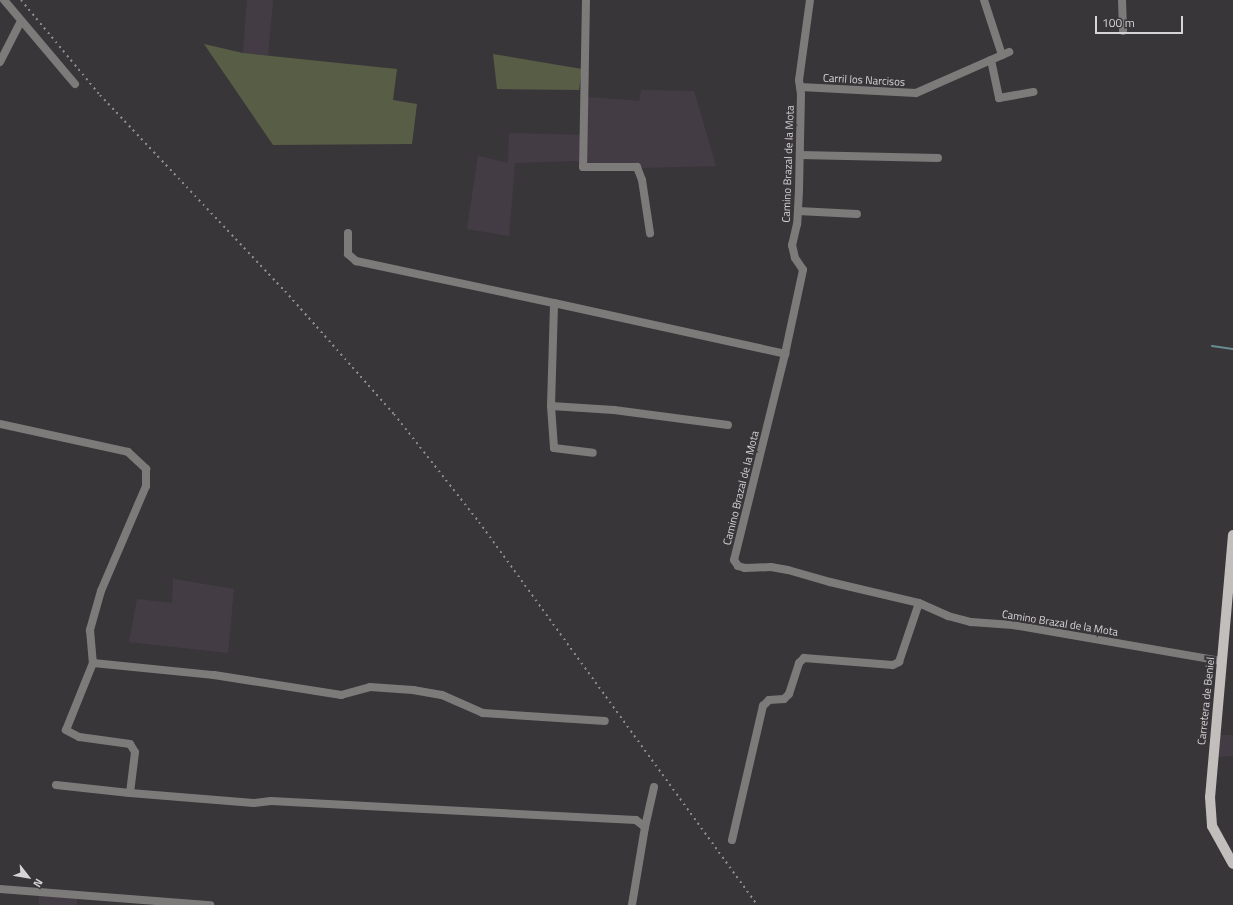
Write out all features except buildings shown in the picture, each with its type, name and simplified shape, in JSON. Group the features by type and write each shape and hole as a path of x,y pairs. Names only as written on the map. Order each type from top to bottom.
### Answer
{"main road":[{"name":"Carretera de Beniel","path":"1233,534 1212,763 1210,814 1214,831 1233,864"}],"street":[{"path":"4,0 75,84"},
{"path":"586,0 583,167 637,167 642,180 650,233"},
{"name":"Camino Brazal de la Mota","path":"810,0 800,87 798,211 792,245 795,258 803,270 786,354 734,560 738,566 745,568 771,567 788,570 919,602 948,616 971,622 1013,625 1222,661"},
{"name":"Carril los Narcisos","path":"800,87 916,93 1006,53 984,0"},
{"path":"1122,0 1123,31"},
{"path":"0,62 21,21"},
{"path":"991,60 999,98 1033,92"},
{"path":"800,155 938,158"},
{"path":"798,211 857,214"},
{"path":"348,233 348,254 356,261 786,354"},
{"path":"554,303 551,406 554,448 593,453"},
{"path":"551,406 614,410 728,425"},
{"path":"0,424 128,452 146,469 146,486 101,591 90,630 93,663 66,730 79,737 130,744 135,752 130,793"},
{"path":"732,840 763,706 769,700 784,699 790,694 799,663 804,658 893,665 899,662 919,602"},
{"path":"93,663 221,676 341,695 370,687 413,690 442,695 483,713 605,721"},
{"path":"56,785 130,793 254,803 278,801 636,820 645,826"},
{"path":"632,905 645,826 654,787"},
{"path":"0,889 210,905"}],"shaded area":[{"path":"247,0 273,0 268,56 243,53"},
{"path":"641,90 694,91 716,166 644,168 575,161 515,163 509,236 467,229 478,156 508,163 509,133 587,135 588,97 639,101"},
{"path":"173,579 234,589 228,653 129,642 137,599 172,603"},
{"path":"1218,735 1233,735 1233,756 1217,757"},
{"path":"39,896 77,898 77,905 39,905"}],"green space":[{"path":"204,44 243,53 397,69 393,100 417,104 412,144 273,145"},
{"path":"493,54 582,69 579,90 497,89"}],"waterway":[{"path":"1212,346 1233,349"}],"railway":[{"path":"21,0 100,95 285,291 394,414 479,522 757,905"}]}
